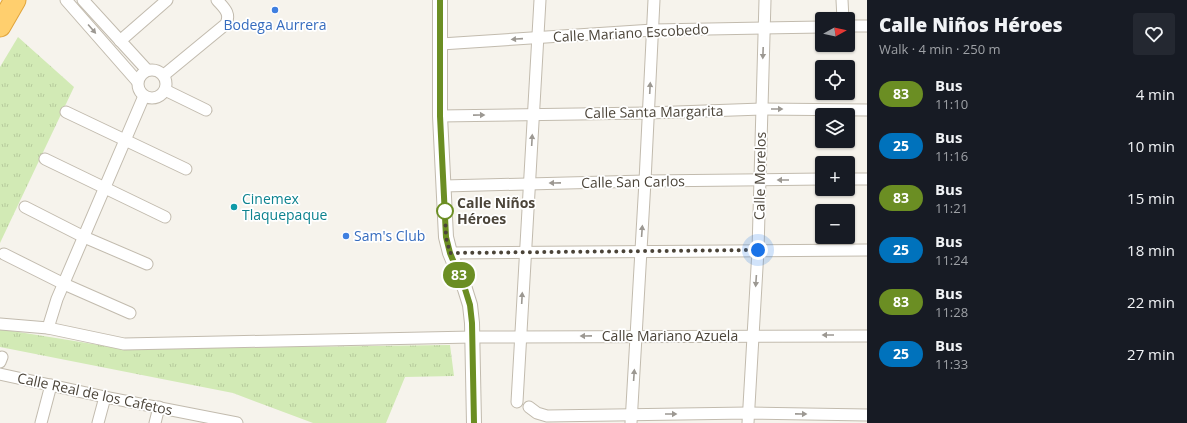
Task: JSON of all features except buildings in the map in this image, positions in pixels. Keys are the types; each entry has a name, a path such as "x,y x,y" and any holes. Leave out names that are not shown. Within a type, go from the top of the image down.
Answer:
{"highway":[{"path":"0,26 15,0"}],"street":[{"path":"66,0 137,81"},
{"path":"83,0 147,70"},
{"path":"120,41 167,0"},
{"path":"164,75 226,24 229,19 228,13 217,0"},
{"path":"440,0 440,116 446,237 450,253 470,305 472,323 474,423"},
{"path":"517,402 540,0"},
{"path":"631,418 646,181 654,0"},
{"name":"Calle Morelos","path":"748,418 758,250 765,0"},
{"path":"842,0 842,12"},
{"path":"81,16 91,8"},
{"path":"855,26 867,26"},
{"name":"Calle Mariano Escobedo","path":"441,44 653,30 815,27"},
{"path":"155,69 164,75 166,82 165,90 160,96 152,99 144,96 138,90 137,81 140,74 147,70 155,69"},
{"path":"165,90 206,110"},
{"path":"48,328 57,299 144,96"},
{"name":"Calle Santa Margarita","path":"440,116 648,113 762,109 867,110"},
{"path":"66,112 186,169"},
{"path":"45,159 165,217"},
{"name":"Calle San Carlos","path":"444,186 646,181 815,179"},
{"path":"855,179 867,179"},
{"path":"25,207 84,237 147,264"},
{"path":"450,253 867,250"},
{"path":"4,254 64,284 130,313"},
{"name":"Calle Mariano Azuela","path":"0,324 48,328 124,344 472,337 753,335 867,336"},
{"name":"Calle Real de los Cafetos","path":"0,374 159,407 212,421 237,423"},
{"path":"41,423 51,385"},
{"path":"98,423 105,397"},
{"path":"155,423 159,407"},
{"path":"529,407 537,413 547,416 631,418 748,418 867,415"}],"green space":[{"path":"18,37 74,87 0,243 0,67"},
{"path":"0,329 124,349 450,345 454,376 405,377 386,423 313,423 233,393 0,347"}],"bus line":[{"name":"83","path":"440,0 440,116 446,237 450,253 470,305 472,323 474,423"}],"place":[{"name":"Bodega Aurrera","path":"275,10"},
{"name":"Cinemex Tlaquepaque","path":"234,207"},
{"name":"Calle Niños Héroes","path":"445,211"},
{"name":"Sam's Club","path":"346,236"}],"route":[{"path":"445,211 446,237 450,253 758,250"}]}
